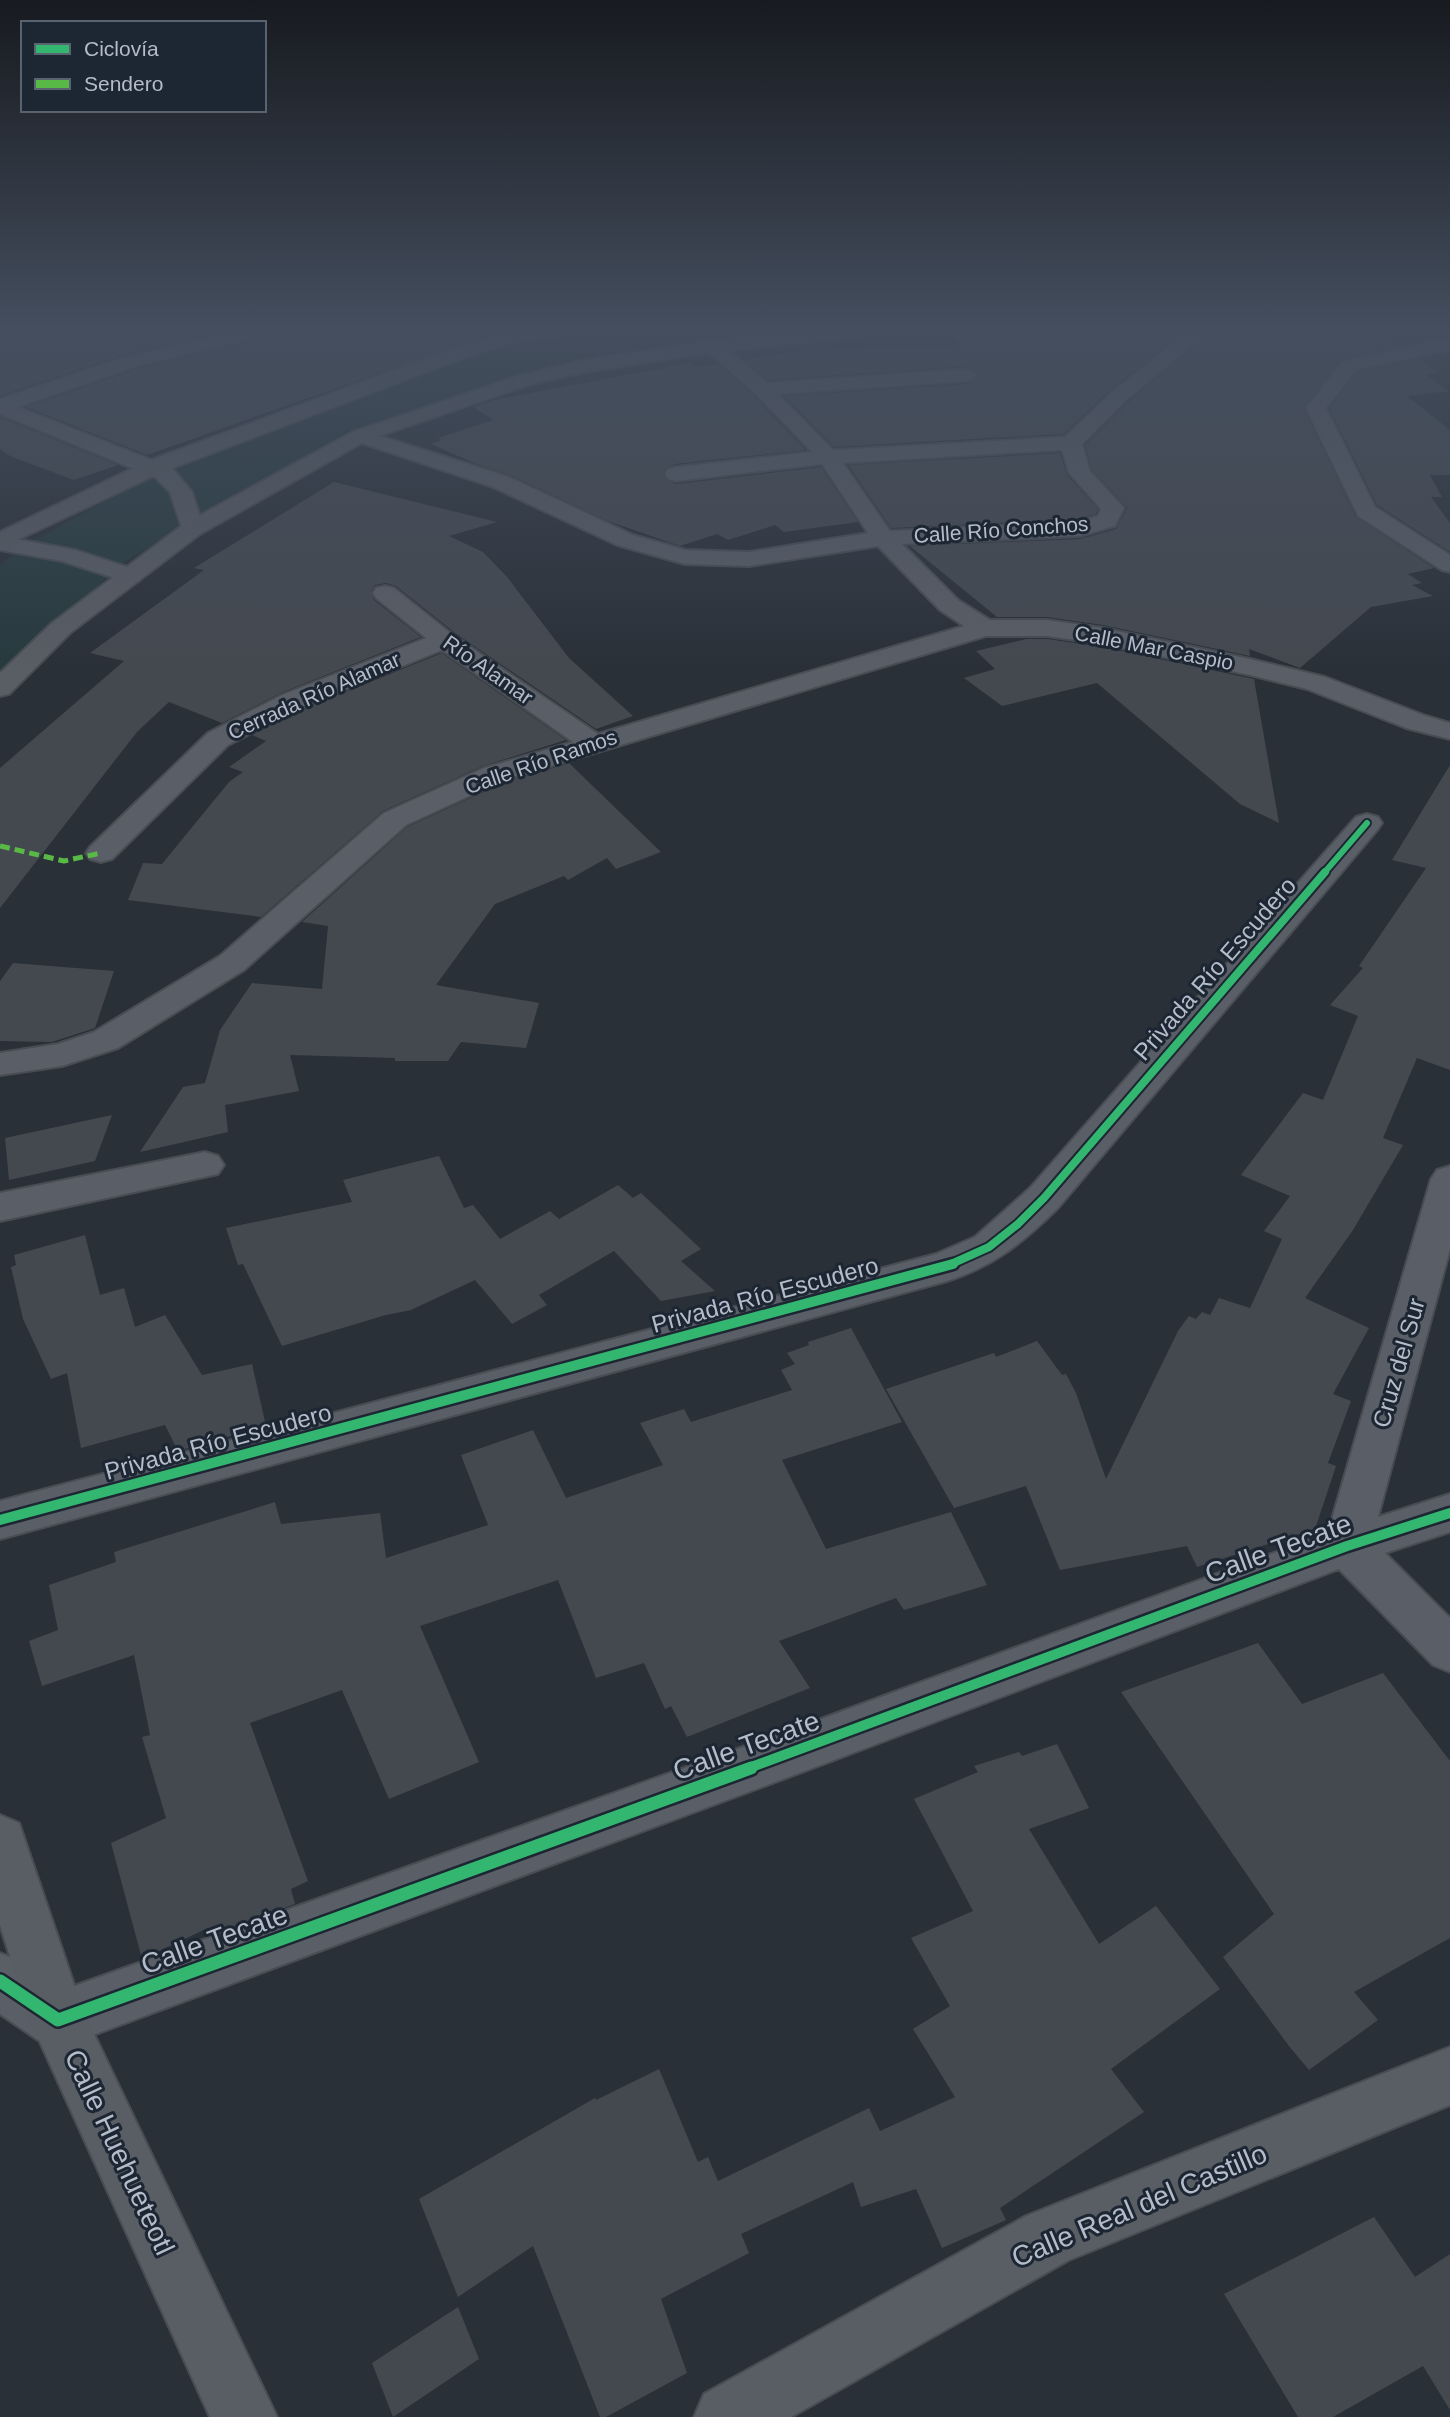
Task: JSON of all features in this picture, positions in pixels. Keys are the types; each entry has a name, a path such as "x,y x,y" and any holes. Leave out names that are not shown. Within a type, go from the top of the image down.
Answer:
{"street":[{"path":"94,444 154,467 172,477 182,490 192,529"},
{"path":"0,542 154,467 216,444"},
{"path":"0,688 61,628 192,529 346,444"},
{"path":"384,444 501,482 625,540 685,557 749,559 883,538"},
{"path":"815,444 828,457 883,538 949,605 984,628"},
{"path":"677,474 828,457 1057,444"},
{"name":"Calle Río Conchos","path":"883,538 1080,529 1107,521 1113,508 1080,473 1071,444"},
{"path":"1333,444 1366,511 1450,565"},
{"path":"0,542 67,555 130,576"},
{"name":"Río Alamar","path":"385,593 444,640 593,743"},
{"name":"Calle Mar Caspio","path":"984,628 1046,628 1103,636 1250,667 1316,682 1416,722 1450,731"},
{"name":"Calle Río Ramos","path":"0,1064 62,1055 106,1040 232,963 395,819 494,774 984,628"},
{"name":"Cerrada Río Alamar","path":"101,853 218,739 292,701 444,640"},
{"name":"Privada Río Escudero","path":"0,1520 947,1266 989,1247 1018,1224 1044,1198 1367,823"},
{"path":"0,1207 205,1165"},
{"name":"Cruz del Sur","path":"1347,1546 1450,1179"},
{"name":"Calle Tecate","path":"58,2020 821,1742 1347,1546 1450,1513"},
{"path":"1347,1546 1450,1650"},
{"name":"Calle Huehueteotl","path":"0,1841 58,2020 244,2417"},
{"path":"0,1981 58,2020"},
{"name":"Calle Real del Castillo","path":"727,2417 1048,2238 1450,2076"}],"green space":[{"path":"233,444 326,444 127,560 0,673 0,566 19,549 138,483"}],"building":[{"path":"0,444 66,444 118,465 74,480 10,456 0,449"},
{"path":"119,444 179,444 147,455"},
{"path":"431,444 800,444 806,450 675,464 666,468 663,473 666,480 676,484 821,467 858,522 784,532 775,525 728,540 717,534 680,546 608,521 510,475"},
{"path":"831,444 891,444 834,447"},
{"path":"1321,444 1356,517 1434,568 1408,574 1422,583 1412,585 1433,596 1371,607 1300,668 1249,649 1250,656 1103,625 1047,617 997,617 910,546 1080,539 1116,529 1127,508 1092,470 1085,445"},
{"path":"1347,444 1450,444 1450,475 1430,475 1442,497 1431,497 1450,523 1450,552 1377,505"},
{"path":"1060,453 1067,475 1098,509 1096,514 1078,519 891,528 848,465"},
{"path":"334,482 497,522 449,536 483,552 507,577 569,658 633,716 596,729 455,633 396,586 386,583 375,585 371,592 374,600 421,637 281,693 222,723 169,702 137,732 0,908 0,768 124,661 90,653 204,570 194,568"},
{"path":"1026,639 1047,639 1103,647 1254,679 1279,823 1240,804 1097,683 1002,706 964,678 995,669 976,651"},
{"path":"442,653 566,740 483,766 383,811 261,917 128,900 143,863 162,864 229,782 243,772 229,767 266,741 252,735 303,709"},
{"path":"569,763 661,852 616,869 607,858 568,880 564,876 495,904 436,985 539,1003 526,1048 461,1042 448,1061 290,1055 299,1091 225,1105 228,1132 140,1152 183,1087 205,1083 220,1030 252,983 322,989 328,926 302,922 407,827 505,782"},
{"path":"1450,765 1450,1070 1417,1058 1383,1138 1403,1145 1353,1230 1305,1298 1369,1328 1333,1394 1351,1401 1328,1463 1336,1466 1315,1529 1197,1567 1187,1546 1060,1570 1026,1486 954,1508 886,1389 994,1353 996,1357 1037,1341 1062,1375 1066,1374 1076,1393 1106,1479 1178,1331 1189,1316 1196,1319 1202,1312 1210,1315 1219,1298 1250,1308 1282,1239 1264,1231 1290,1196 1241,1175 1303,1093 1323,1100 1358,1016 1330,1005 1363,968 1359,966 1426,868 1392,860"},
{"path":"13,963 114,971 95,1028 52,1042 0,1041 0,981"},
{"path":"112,1115 95,1161 9,1180 5,1138"},
{"path":"439,1156 464,1208 473,1205 500,1239 550,1211 559,1219 618,1185 633,1198 641,1193 701,1249 681,1261 715,1291 661,1301 614,1251 539,1295 547,1305 512,1324 475,1280 411,1310 282,1346 243,1264 238,1265 226,1228 352,1202 343,1180"},
{"path":"85,1235 100,1295 124,1288 135,1327 165,1315 202,1375 252,1364 266,1426 178,1451 165,1425 81,1448 67,1373 51,1379 23,1319 11,1267 16,1265 14,1255"},
{"path":"851,1328 902,1422 782,1460 826,1549 951,1512 987,1585 904,1610 896,1598 779,1641 810,1688 687,1737 671,1706 665,1709 644,1663 596,1678 558,1580 420,1626 479,1762 389,1799 342,1690 250,1723 308,1881 291,1889 295,1904 210,1935 208,1928 142,1959 111,1843 166,1818 142,1737 150,1735 134,1655 42,1686 29,1641 58,1630 49,1585 116,1562 114,1552 275,1502 281,1524 380,1513 386,1558 488,1525 461,1455 533,1430 566,1498 663,1465 640,1423 684,1409 691,1422 792,1390 781,1370 795,1364 787,1353 809,1345 808,1342"},
{"path":"1258,1643 1302,1704 1383,1673 1450,1761 1450,1938 1354,1992 1378,2020 1309,2070 1223,1957 1274,1914 1121,1692"},
{"path":"1057,1744 1089,1808 1029,1829 1099,1944 1156,1906 1220,1989 1111,2069 1144,2112 1000,2208 1006,2220 942,2248 916,2189 861,2207 853,2182 741,2234 749,2253 661,2299 687,2373 606,2417 600,2417 533,2246 458,2297 419,2199 595,2098 596,2100 659,2069 698,2162 708,2157 718,2181 869,2108 880,2131 955,2097 913,2029 950,2006 911,1938 973,1911 914,1799 978,1772 974,1766 1019,1752 1022,1756"},
{"path":"1374,2217 1415,2277 1450,2254 1450,2410 1423,2366 1333,2417 1298,2417 1224,2294"},
{"path":"458,2307 479,2359 393,2417 372,2363"}],"marked path":[{"path":"0,846 64,861 101,853"}],"cycle path":[{"path":"0,1520 947,1266 989,1247 1018,1224 1044,1198 1367,823"},
{"path":"0,1981 58,2020 821,1742 1347,1546 1450,1513"}]}
